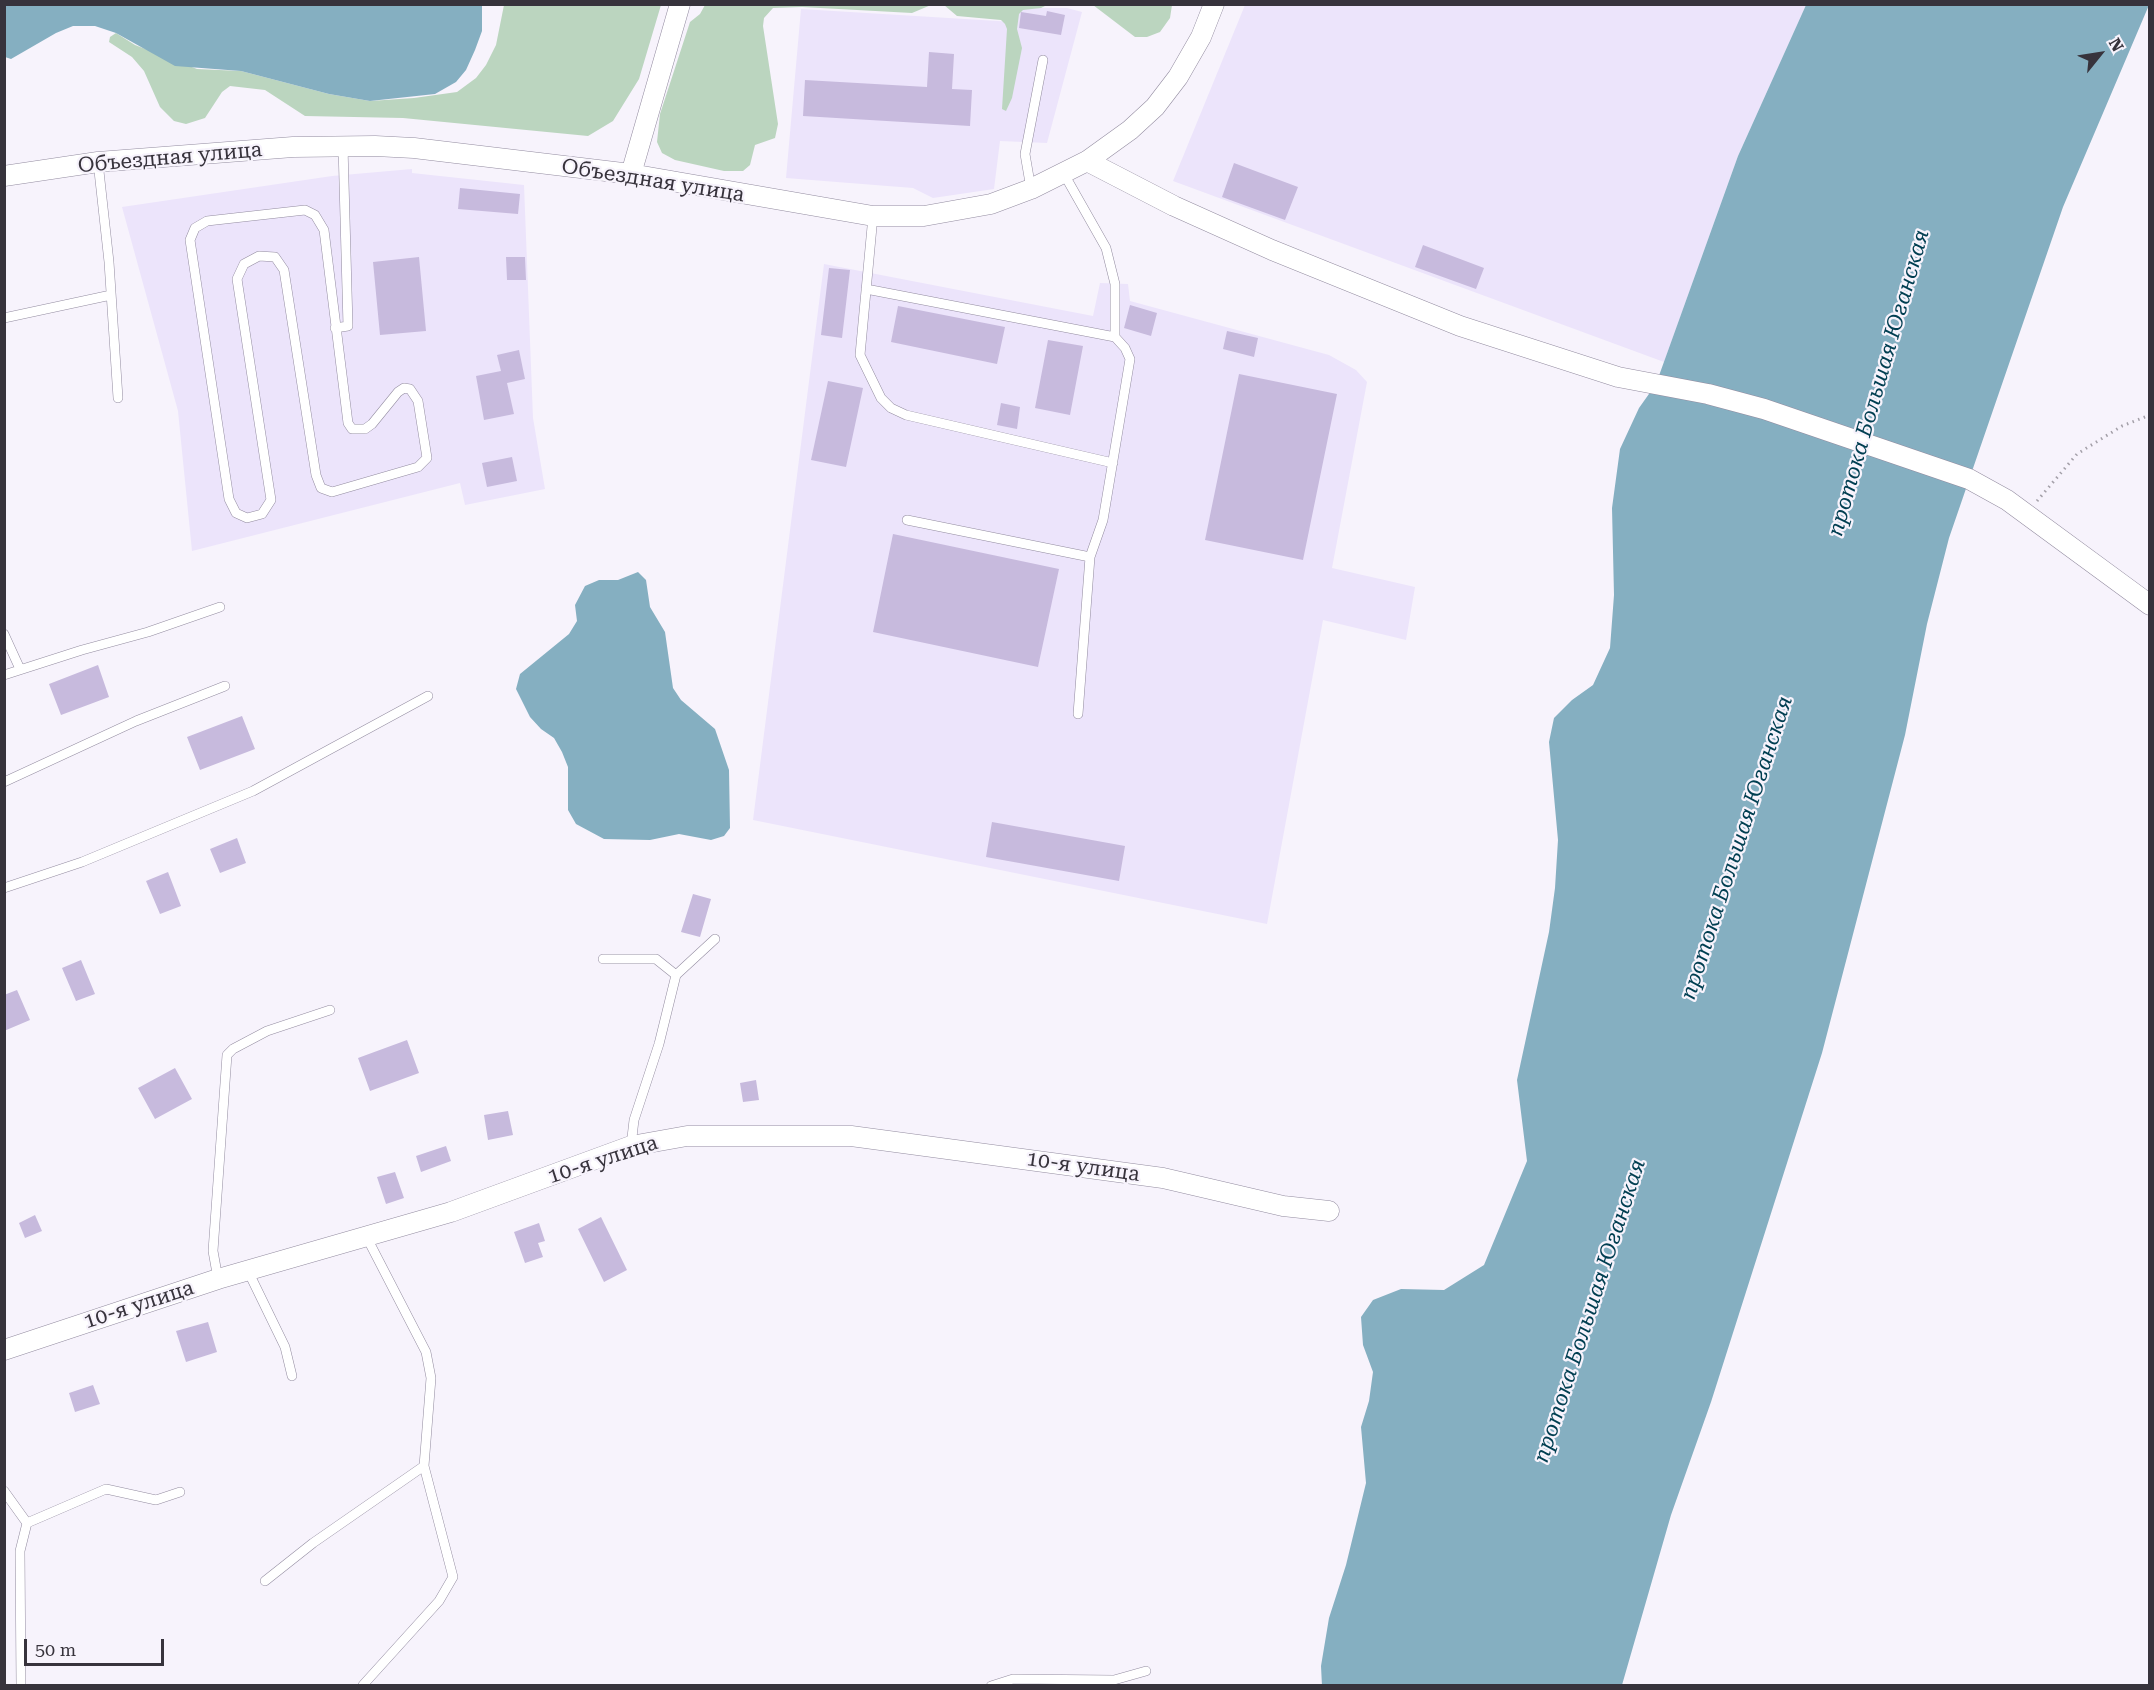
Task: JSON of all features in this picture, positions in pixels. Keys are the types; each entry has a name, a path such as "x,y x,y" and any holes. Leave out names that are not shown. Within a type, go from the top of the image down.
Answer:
{"street":[{"path":"631,174 681,4"},
{"name":"Объездная улица","path":"4,176 98,162 293,147 414,148 631,174 873,216 924,216 991,204 1031,189 1087,161 1155,107 1178,77 1201,37 1214,4"},
{"path":"1087,161 1174,206 1261,245 1460,326 1618,377 1707,394 1764,409 1969,479 2026,513 2150,605"},
{"name":"10-я улица","path":"4,1350 218,1279 451,1212 631,1146 687,1136 851,1136 1162,1178 1282,1206 1329,1211"}],"lane":[{"path":"1031,189 1025,154 1043,60"},
{"path":"335,328 348,326 343,146"},
{"path":"98,162 118,398"},
{"path":"1064,174 1106,248 1115,284 1115,337"},
{"path":"304,210 315,215 324,230 335,328 348,423 352,429 364,429 372,424 398,392 404,388 410,389 418,401 427,458 418,467 332,492 321,488 316,475 284,270 275,257 259,256 244,264 237,279 271,500 262,514 254,518 242,516 231,507 229,499 190,240 195,228 207,221 304,210"},
{"path":"873,216 860,355 881,398 891,408 906,416 1113,463"},
{"path":"866,289 1115,337 1125,348 1130,359 1113,463 1103,520 1090,557 1078,714"},
{"path":"4,318 111,295"},
{"path":"907,520 1090,557"},
{"path":"4,675 148,632 220,607"},
{"path":"4,634 20,669"},
{"path":"4,782 127,725 225,686"},
{"path":"4,888 82,862 243,795 428,696"},
{"path":"631,1146 634,1120 659,1044 676,975 715,939"},
{"path":"603,959 656,959 676,975"},
{"path":"218,1279 213,1251 227,1055 233,1049 267,1031 330,1010"},
{"path":"363,1685 439,1601 453,1577 424,1466 431,1378 426,1352 366,1236"},
{"path":"248,1270 285,1347 292,1376"},
{"path":"265,1581 321,1537 424,1466"},
{"path":"27,1523 106,1489 156,1500 180,1492"},
{"path":"4,1491 27,1523 20,1551 21,1686"},
{"path":"991,1686 1013,1679 1114,1680 1146,1671"}],"path":[{"path":"2026,513 2077,454 2122,426 2150,416"}],"shaded area":[{"path":"1245,5 1806,5 1738,156 1664,362 1173,181"},
{"path":"1016,8 1067,8 1082,12 1047,143 1000,141 994,189 933,198 913,188 786,178 801,9 1014,22"},
{"path":"412,169 412,173 524,185 533,418 545,489 465,505 460,483 192,551 178,411 122,207 332,176"},
{"path":"824,264 1093,316 1100,283 1128,284 1130,301 1329,355 1356,370 1367,382 1332,568 1415,587 1406,640 1323,620 1267,924 753,820"}],"green space":[{"path":"705,4 931,5 912,13 802,7 773,8 764,18 763,26 778,124 775,138 755,145 750,165 743,171 724,171 675,160 662,153 657,142 660,114 690,22 700,14"},
{"path":"504,5 661,5 639,79 613,121 588,136 403,118 305,116 265,90 230,86 222,92 205,118 186,124 174,121 160,107 144,71 132,57 109,42 110,37 116,33 135,45 197,69 241,71 329,94 370,101 414,98 457,92 476,78 486,65 496,45"},
{"path":"944,5 1047,5 1023,10 1019,14 1017,29 1022,48 1012,98 1006,111 1002,109 1007,29 1005,24 1001,20 957,16"},
{"path":"1093,5 1172,5 1170,18 1160,32 1147,37 1135,37"}],"water":[{"path":"5,4 482,4 482,31 466,70 456,82 435,94 370,101 329,94 241,71 175,66 116,33 95,26 73,26 56,33 11,59 5,57"},
{"name":"протока Большая Юганская","path":"1806,5 2149,5 2063,207 1949,538 1927,624 1905,735 1822,1053 1711,1402 1671,1515 1622,1685 1322,1686 1321,1666 1329,1618 1346,1565 1366,1483 1361,1427 1369,1401 1373,1372 1363,1345 1361,1317 1373,1300 1401,1289 1444,1290 1484,1265 1527,1161 1517,1080 1549,932 1555,888 1558,840 1549,742 1554,718 1572,700 1593,685 1610,648 1614,595 1612,508 1620,449 1639,408 1656,384 1738,156"},
{"path":"638,572 646,580 650,607 665,632 673,688 681,700 715,729 729,770 730,828 724,836 711,840 679,834 650,840 604,839 576,824 568,810 568,767 562,752 554,738 530,717 516,689 520,674 569,634 577,621 575,605 585,586 599,580 618,580"}],"building":[{"path":"1047,11 1065,15 1061,35 1019,28 1021,12 1046,16"},
{"path":"929,52 954,54 952,89 972,90 970,126 803,116 805,80 927,87"},
{"path":"1234,163 1298,187 1285,220 1222,197"},
{"path":"460,188 520,194 518,214 458,209"},
{"path":"1423,245 1484,268 1476,289 1415,267"},
{"path":"419,257 426,331 380,335 373,262"},
{"path":"506,257 525,257 526,280 507,280"},
{"path":"829,268 850,270 842,338 821,335"},
{"path":"1130,305 1157,313 1151,336 1124,328"},
{"path":"898,306 1005,327 997,364 891,342"},
{"path":"1227,331 1258,338 1254,357 1223,349"},
{"path":"1048,340 1083,346 1070,415 1035,408"},
{"path":"519,350 525,379 507,383 514,414 484,420 476,376 501,371 497,355"},
{"path":"1239,374 1337,394 1303,560 1205,540"},
{"path":"828,381 863,388 846,467 811,460"},
{"path":"1001,403 1020,407 1017,429 997,425"},
{"path":"512,457 517,481 487,487 482,463"},
{"path":"893,534 1059,569 1038,667 873,632"},
{"path":"98,665 109,697 61,715 49,684"},
{"path":"242,716 255,749 200,770 187,737"},
{"path":"992,822 1125,846 1119,881 986,857"},
{"path":"237,838 246,863 220,873 210,849"},
{"path":"168,872 181,906 160,914 146,881"},
{"path":"693,894 711,899 700,937 681,932"},
{"path":"81,960 95,994 76,1001 62,968"},
{"path":"17,990 30,1020 4,1031 4,995"},
{"path":"407,1040 419,1073 370,1091 358,1058"},
{"path":"175,1068 192,1099 155,1119 138,1088"},
{"path":"756,1080 759,1100 743,1102 740,1083"},
{"path":"508,1111 513,1135 488,1140 484,1115"},
{"path":"446,1146 451,1161 421,1172 416,1156"},
{"path":"395,1172 404,1198 386,1204 377,1177"},
{"path":"35,1215 42,1231 25,1238 19,1223"},
{"path":"601,1217 627,1270 604,1282 578,1229"},
{"path":"539,1223 545,1241 538,1243 543,1257 525,1263 514,1232"},
{"path":"208,1322 217,1352 186,1362 176,1331"},
{"path":"93,1385 100,1404 75,1412 69,1393"}]}
